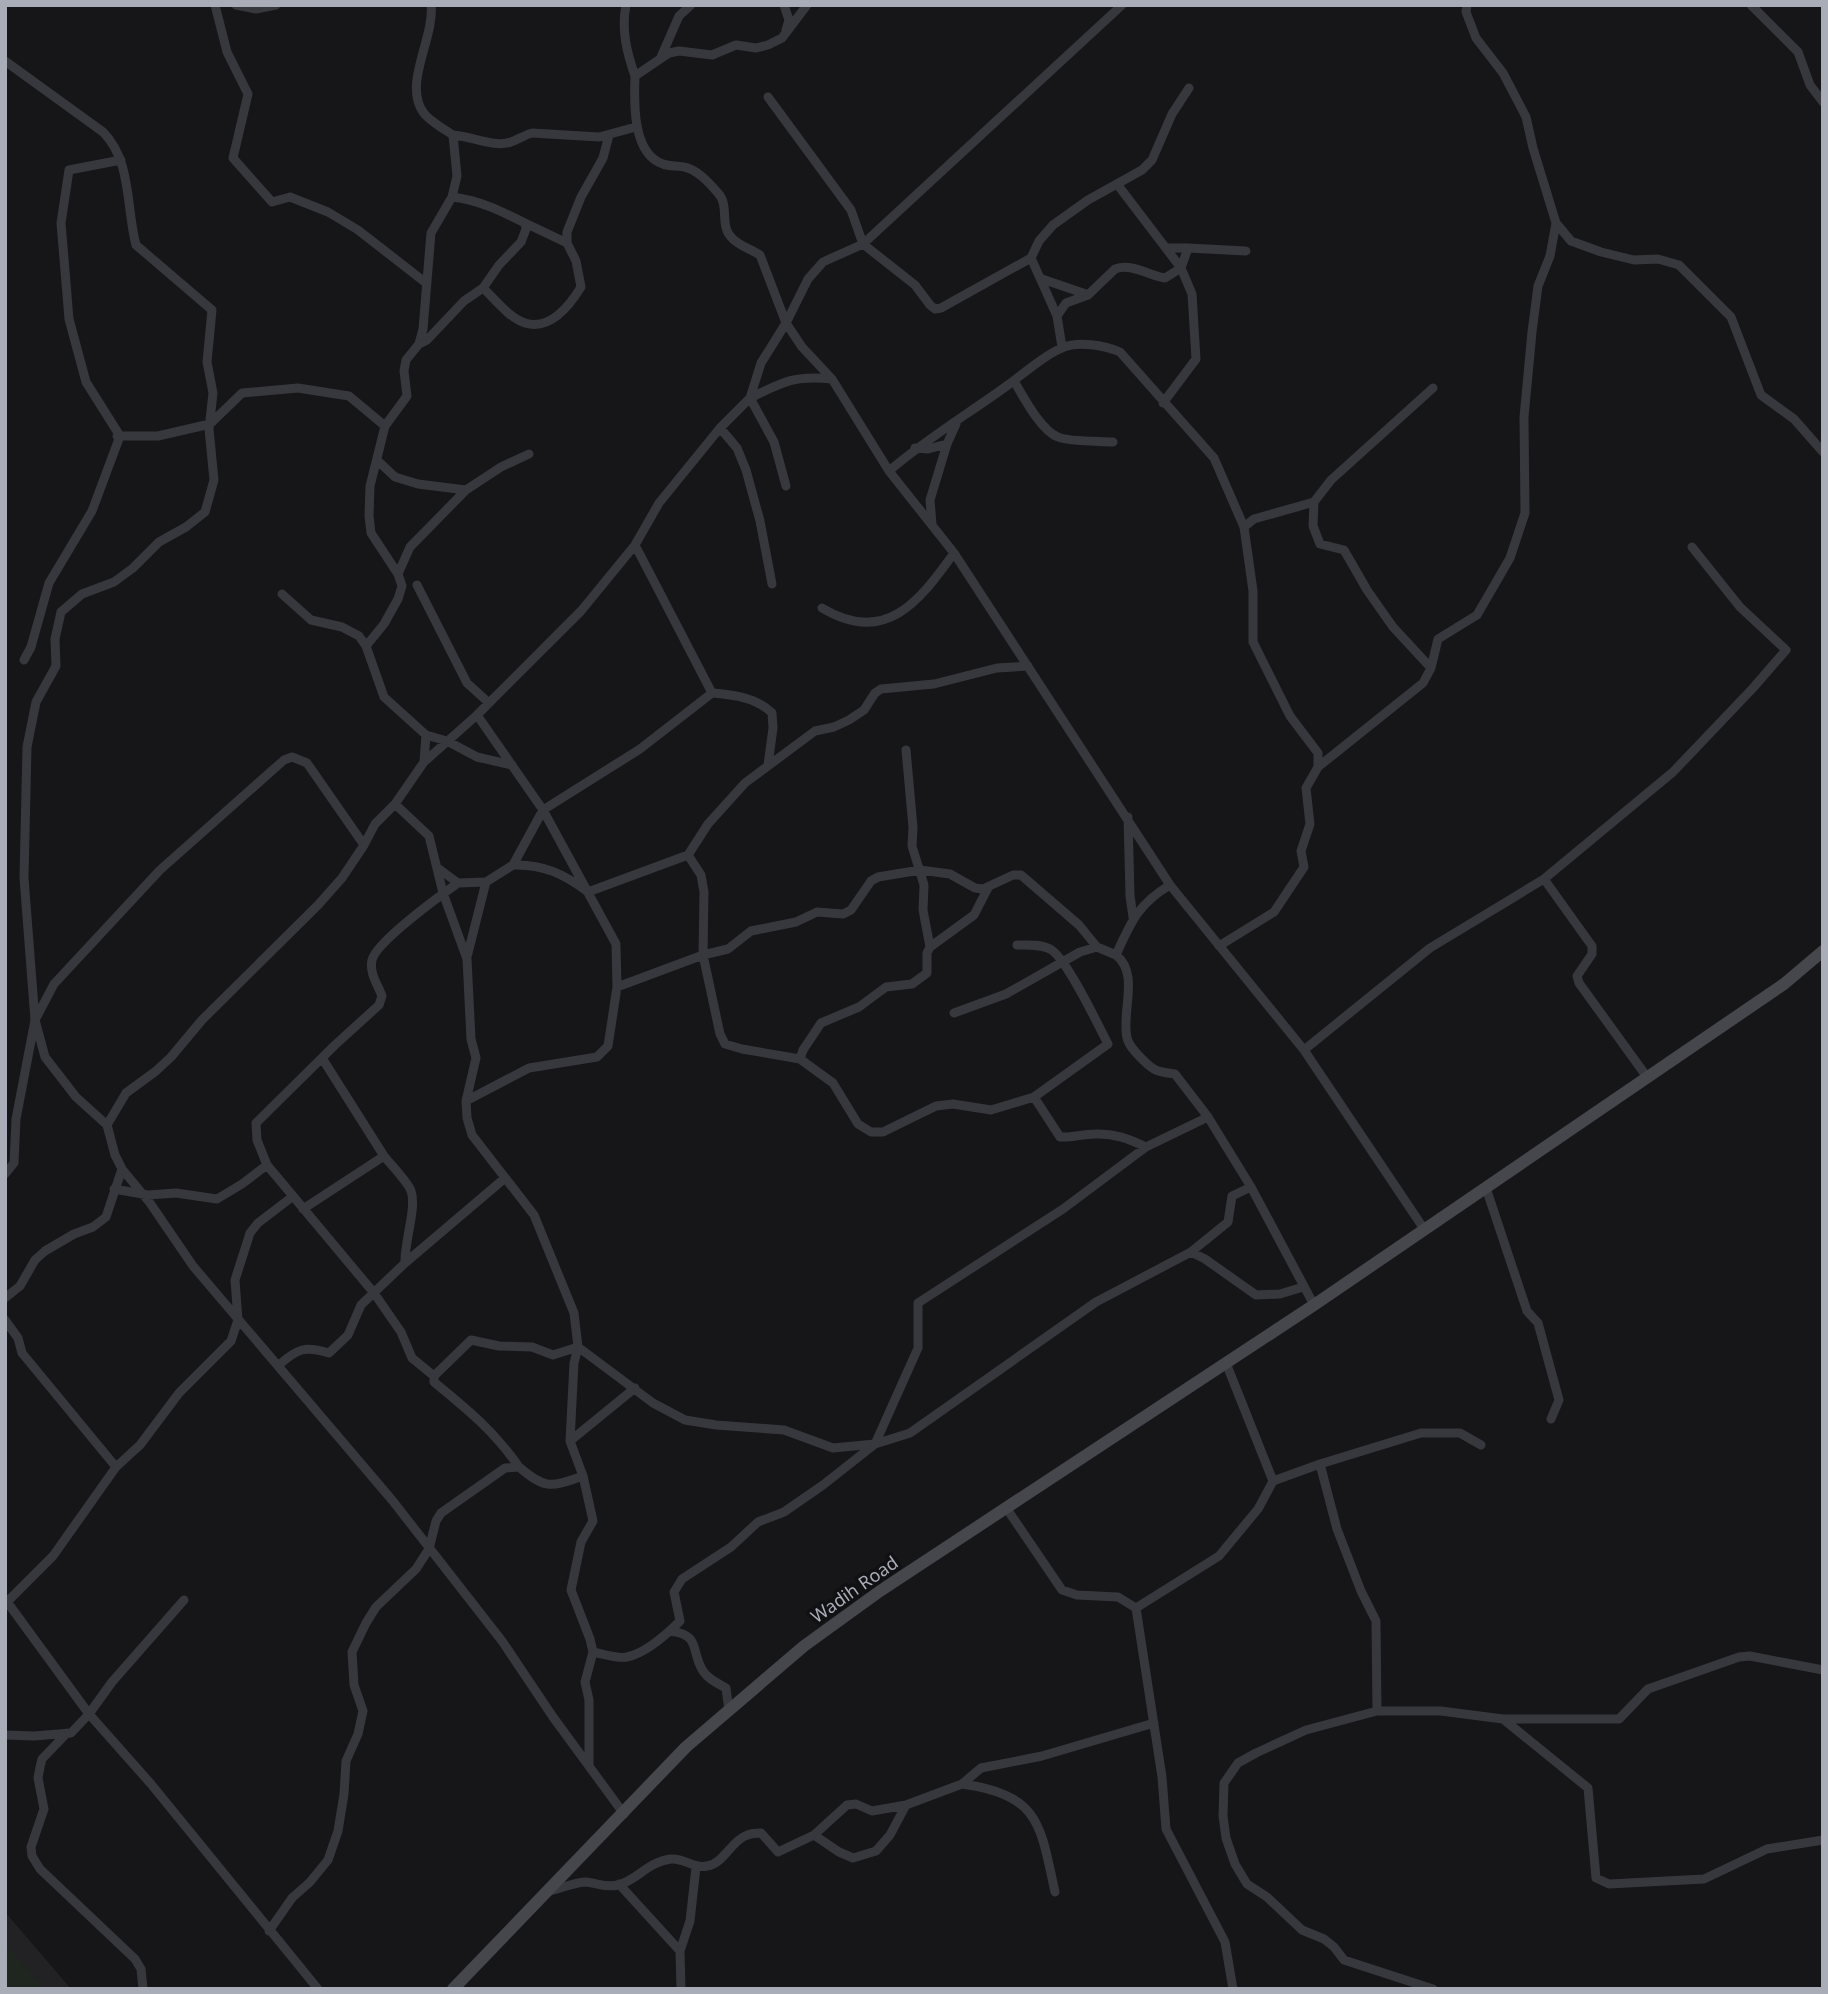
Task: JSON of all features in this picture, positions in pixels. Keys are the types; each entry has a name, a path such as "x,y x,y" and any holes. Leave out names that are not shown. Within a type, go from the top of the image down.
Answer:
{"street":[{"path":"215,5 227,52 248,94 233,158 272,202 290,197 328,212 358,230 426,283"},
{"path":"236,5 256,9 276,5"},
{"path":"431,5 428,35 418,68 416,89 423,112 453,135 502,144 532,133 609,135 636,127"},
{"path":"626,5 624,35 635,76 636,127 645,146 656,161 688,167 719,194 723,200 726,231 737,243 760,255 786,323 802,347 832,379 889,471 954,553 1170,885 1304,1050 1424,1229"},
{"path":"661,57 679,16 691,5"},
{"path":"782,38 789,20 784,5"},
{"path":"635,76 661,57 679,51 712,55 736,46 756,48 768,45 782,38 807,5"},
{"path":"786,486 774,443 750,398 761,363 786,323 808,279 823,262 863,244 1122,5"},
{"path":"1466,5 1476,38 1503,73 1526,117 1556,223 1571,242 1634,260 1658,259 1679,265 1731,317 1761,395 1794,419 1823,452"},
{"path":"1751,5 1798,52 1810,85 1823,102"},
{"path":"5,61 103,132 114,143 121,160 136,246 212,310 207,362 213,393 210,424 214,480 208,506 202,516 159,542 133,568 114,582 82,594 61,612 55,639 56,666 36,702 27,747 24,878 35,1020 44,1057 76,1097 107,1125 114,1155 122,1169 150,1203 193,1266 392,1500 502,1641 624,1814"},
{"path":"768,97 851,210 863,244 915,285 935,309 1031,258 1039,241 1053,225 1088,200 1142,170 1152,160 1172,114 1189,88"},
{"path":"366,646 384,624 398,600 402,586 398,574 372,533 370,486 385,426 407,396 404,370 406,360 419,344 424,329 431,233 452,197 457,176 453,135"},
{"path":"484,288 507,311 525,323 534,324 558,315 581,287 576,261 567,243 570,221 603,158 609,135"},
{"path":"119,436 86,382 82,369 69,319 61,223 69,170 121,160"},
{"path":"1117,184 1181,268 1192,294 1196,359 1163,403"},
{"path":"452,197 472,199 567,243"},
{"path":"419,344 427,340 464,301 484,288 499,265 521,242 526,229 524,223"},
{"path":"1219,946 1274,912 1304,867 1301,850 1310,824 1306,789 1318,766 1423,683 1431,668 1438,639 1477,615 1510,558 1525,513 1524,417 1538,286 1550,257 1556,223"},
{"path":"521,242 543,233"},
{"path":"1166,248 1246,251"},
{"path":"1057,316 1066,303 1088,295 1115,269 1121,267 1145,271 1165,278 1181,268 1188,248"},
{"path":"1031,258 1057,316 1062,347"},
{"path":"1042,279 1088,295"},
{"path":"889,471 915,448 957,422 1062,347 1105,345 1120,352 1214,458 1244,527 1254,592 1253,642 1290,716 1318,753 1318,766"},
{"path":"107,1125 126,1093 171,1057 243,978 342,878 375,824 395,804 424,762 477,715 581,611 635,545 659,503 720,428 750,398 786,380 809,377 832,379"},
{"path":"1014,381 1026,402 1055,437 1113,442"},
{"path":"119,436 158,436 210,424 242,393 298,388 349,396 385,426"},
{"path":"1431,668 1393,627 1344,550 1320,544 1313,526 1314,502 1331,480 1433,388"},
{"path":"932,525 930,500 947,444 957,422"},
{"path":"720,428 737,448 746,470 760,521 772,584"},
{"path":"24,660 31,647 49,583 92,511 119,436"},
{"path":"915,448 928,449 947,444"},
{"path":"398,574 410,547 466,490 500,467 529,454"},
{"path":"378,461 395,477 418,484 466,490"},
{"path":"1244,527 1254,519 1314,502"},
{"path":"635,545 712,693"},
{"path":"1304,1050 1430,948 1544,879 1673,772 1786,650 1740,607 1692,547"},
{"path":"822,608 852,622 879,622 893,618 921,595 954,553"},
{"path":"417,585 467,682 489,703"},
{"path":"282,594 311,620 342,627 359,636 366,646 384,697 426,735 447,741 477,757 512,765"},
{"path":"588,892 688,855 708,824 745,783 815,731 834,727 857,715 881,689 934,684 997,668 1028,666"},
{"path":"513,865 543,810 640,749 712,693 740,696 765,705 772,713 773,728 768,765"},
{"path":"466,1101 529,1068 597,1057 608,1046 617,987 616,944 543,810 477,715"},
{"path":"424,762 426,735"},
{"path":"906,750 912,846 924,885 923,909 930,947"},
{"path":"5,1174 14,1163 16,1119 35,1020 54,984 160,870 284,760 292,757 306,763 364,845"},
{"path":"395,804 429,836 443,893 467,959"},
{"path":"1128,817 1133,917"},
{"path":"688,855 701,875 704,892 703,955 720,1034 725,1044 800,1059 833,1083 858,1124 871,1132 883,1132 936,1106 953,1104 991,1110 1034,1097 1108,1044 1127,1037"},
{"path":"583,1475 552,1487 536,1481 519,1467 486,1426 434,1382 433,1376 412,1358 401,1332 374,1293 267,1165 257,1140 257,1123 379,1005 382,996 372,974 372,960 378,947 443,893 458,883 486,882 513,865 530,864 566,876 588,892"},
{"path":"439,869 458,883"},
{"path":"617,987 703,955 728,949 751,931 760,928 796,922 817,912 843,914 851,910 871,881 878,877 920,870 950,874 975,888 989,886 1013,875 1021,875 1079,925 1097,947 1116,954 1124,961 1127,973 1127,1037 1133,1050 1155,1072 1175,1074 1209,1117 1251,1187 1314,1305"},
{"path":"1544,879 1592,946 1592,954 1577,976 1579,984 1647,1077"},
{"path":"486,882 467,959 471,1039 476,1058 466,1101 467,1118 472,1135 534,1215 574,1313 578,1347 574,1363 570,1441 583,1475 593,1521 581,1542 570,1590 593,1652 585,1682 589,1700 589,1766"},
{"path":"1116,954 1133,917 1155,894 1170,885"},
{"path":"800,1059 821,1023 859,1007 886,987 912,985 920,980 927,973 927,953 930,947 974,915 989,886"},
{"path":"1017,945 1036,945 1051,950 1062,962 1108,1044"},
{"path":"954,1013 1006,994 1062,962 1097,947"},
{"name":"Wadih Road","path":"453,1989 686,1747 804,1646 880,1591 1314,1305 1486,1188 1784,984 1823,951"},
{"path":"322,1058 384,1156 411,1192 404,1263"},
{"path":"1034,1097 1060,1137 1119,1135 1146,1147"},
{"path":"593,1652 625,1658 638,1653 670,1631 680,1621 674,1592 682,1579 731,1547 758,1522 784,1512 823,1485 875,1444 918,1348 918,1303 1063,1209 1146,1147 1209,1117"},
{"path":"303,1209 384,1156"},
{"path":"114,1189 148,1195 176,1193 217,1199 267,1165"},
{"path":"5,1298 20,1286 35,1261 45,1251 107,1217 122,1169"},
{"path":"279,1365 291,1354 310,1348 329,1353 348,1335 361,1304 404,1263 505,1178"},
{"path":"578,1347 653,1403 685,1420 784,1430 833,1448 875,1444 910,1433 1096,1302 1191,1252 1228,1222 1232,1196 1251,1187"},
{"path":"1486,1188 1527,1311 1538,1323 1559,1400 1551,1419"},
{"path":"292,1198 258,1223 250,1233 235,1280 238,1320 231,1341 179,1393 140,1445 117,1467 53,1556 6,1601 89,1714 151,1784 318,1989"},
{"path":"1191,1252 1256,1295 1280,1294 1303,1287"},
{"path":"5,1320 18,1338 22,1353 117,1467"},
{"path":"433,1376 471,1340 499,1346 532,1347 553,1355 578,1347"},
{"path":"1226,1363 1273,1481"},
{"path":"570,1441 635,1388"},
{"path":"1136,1608 1219,1556 1258,1509 1273,1481 1421,1433 1460,1433 1481,1445"},
{"path":"1320,1464 1337,1529 1376,1621 1377,1711"},
{"path":"269,1930 276,1924 292,1898 328,1860 338,1831 346,1762 358,1734 363,1711 354,1685 352,1652 376,1607 416,1569 429,1549 436,1521 442,1513 505,1468 519,1467"},
{"path":"1007,1509 1062,1590 1077,1595 1118,1597 1136,1608 1162,1777 1166,1829 1225,1942 1233,1989"},
{"path":"5,1735 71,1733 184,1600"},
{"path":"670,1631 684,1633 694,1643 702,1669 710,1679 726,1688 729,1711"},
{"path":"1433,1989 1344,1960 1324,1939 1302,1930 1267,1897 1247,1884 1235,1864 1226,1838 1223,1816 1224,1783 1238,1763 1306,1730 1377,1711 1441,1711 1503,1718 1619,1718 1648,1689 1739,1657 1751,1656 1823,1670"},
{"path":"1503,1718 1588,1788 1597,1878 1609,1884 1704,1879 1767,1849 1823,1840"},
{"path":"546,1892 585,1882 607,1887 619,1884 628,1881 653,1863 673,1859 687,1861 696,1867 706,1867 716,1863 746,1835 761,1833 778,1852 814,1835 847,1805 856,1804 872,1811 906,1805 962,1784 981,1768 1042,1756 1154,1723"},
{"path":"67,1733 42,1759 38,1778 44,1810 31,1847 32,1856 48,1877 135,1959 141,1969 143,1989"},
{"path":"962,1784 1003,1793 1019,1802 1042,1831 1055,1892"},
{"path":"814,1835 853,1858 876,1851 890,1835 906,1805"},
{"path":"681,1989 680,1951 690,1921 696,1867"},
{"path":"619,1884 680,1951"}],"shaded area":[{"path":"5,1912 71,1989 5,1989"},
{"path":"5,1943 44,1989 5,1989"}]}
